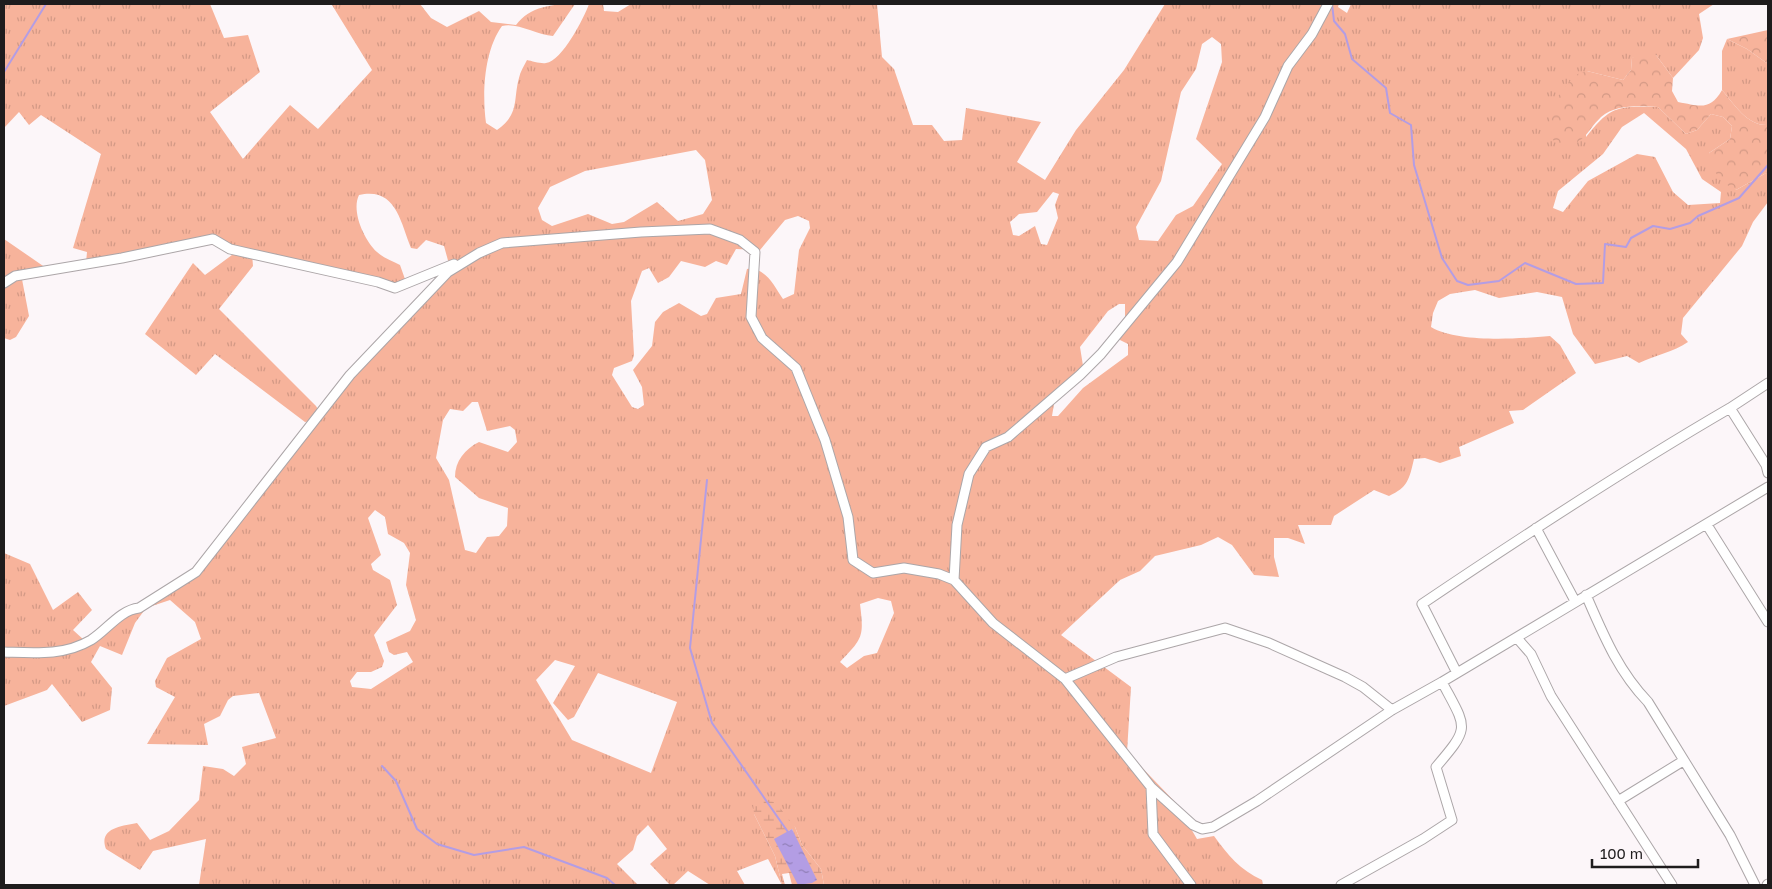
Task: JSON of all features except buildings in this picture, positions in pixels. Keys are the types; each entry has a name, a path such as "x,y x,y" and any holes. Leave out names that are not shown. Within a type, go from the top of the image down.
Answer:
{"street":[{"path":"954,580 957,525 969,474 986,447 1008,437 1080,375 1101,354 1177,262 1265,116 1288,66 1312,34 1328,4"},
{"path":"4,283 15,276 122,258 213,239 230,249 378,282 395,288 502,244 641,232 710,230 740,240 756,252 751,317 762,338 796,368 826,440 848,517 853,560 873,573 904,568 939,574 954,580 993,623 1065,679 1152,787 1193,825 1202,829 1213,827 1257,801 1392,710 1517,638 1575,601 1708,525 1768,487"},
{"path":"4,652 47,653 67,650 91,640 130,609 139,608 196,572 350,375 448,272 480,253"},
{"path":"1457,673 1422,604 1536,528 1768,383"},
{"path":"1730,408 1766,465 1768,473"},
{"path":"1708,525 1768,622"},
{"path":"1536,528 1575,601"},
{"path":"1586,595 1614,657 1635,688 1648,702 1730,835 1755,885"},
{"path":"1065,679 1116,657 1225,628 1269,644 1345,678 1363,687 1392,710"},
{"path":"1517,638 1531,654 1551,696 1658,860 1672,885"},
{"path":"1341,885 1423,840 1452,820 1436,767 1460,739 1462,720 1442,682"},
{"path":"1618,801 1683,761"},
{"path":"1152,787 1153,834 1191,885"}],"green space":[{"path":"4,4 210,4 224,38 248,35 260,72 210,112 243,159 290,105 318,129 372,70 332,5 335,4 420,4 431,18 447,27 479,11 491,22 516,25 528,14 542,7 575,4 553,36 521,27 502,26 491,47 484,99 486,123 497,130 509,118 512,112 517,86 527,60 546,63 559,55 577,28 589,4 603,4 604,11 618,12 631,4 877,4 882,57 894,69 913,125 932,125 944,141 962,140 966,108 1041,122 1017,162 1045,180 1076,130 1124,70 1165,4 1339,4 1338,7 1347,13 1351,4 1714,4 1699,14 1703,38 1699,50 1673,78 1656,55 1632,58 1631,70 1623,80 1587,71 1586,137 1609,113 1624,108 1658,107 1686,134 1697,130 1711,114 1723,117 1732,126 1730,139 1709,153 1736,190 1768,172 1768,202 1753,222 1742,246 1683,318 1681,334 1688,342 1639,363 1627,356 1595,364 1573,334 1562,297 1537,292 1499,298 1475,290 1450,294 1438,301 1433,313 1431,327 1456,336 1472,338 1505,339 1550,336 1560,345 1576,373 1523,410 1509,411 1514,423 1459,447 1461,456 1440,463 1425,458 1414,459 1407,482 1395,493 1389,496 1374,490 1334,516 1331,525 1298,525 1305,544 1288,538 1274,538 1274,557 1279,577 1254,575 1232,545 1218,537 1201,545 1155,556 1140,571 1120,580 1061,635 1131,687 1127,752 1176,803 1197,839 1214,836 1247,872 1262,880 1263,885 824,885 821,869 802,845 795,827 754,814 775,856 782,885 768,859 737,871 745,885 710,885 688,871 673,885 670,885 650,864 667,849 648,825 637,836 633,850 617,864 638,885 199,885 206,839 153,851 140,870 106,849 105,836 113,829 137,823 150,840 169,831 199,800 203,766 223,769 234,776 246,764 242,747 276,738 259,693 233,696 228,700 220,716 204,724 208,745 147,744 175,697 156,687 155,681 167,658 201,639 195,622 170,600 146,608 135,623 122,655 100,646 91,662 112,688 110,710 82,722 52,684 47,690 4,706 4,553 30,564 53,610 78,592 92,610 73,630 84,640 126,607 138,605 185,578 267,483 354,372 452,275 444,246 426,240 417,249 411,248 395,208 381,196 371,194 359,195 357,202 358,217 363,233 377,252 400,265 406,282 397,285 313,263 252,254 253,266 219,309 316,406 319,411 311,421 305,422 215,354 196,375 145,334 193,263 205,275 236,252 209,239 86,263 87,252 73,248 101,154 41,115 29,125 19,112 4,128","holes":["1212,37 1221,44 1222,62 1196,139 1222,164 1193,206 1176,215 1158,241 1139,240 1136,227 1161,181 1181,92 1196,69 1202,44","1644,113 1686,149 1702,179 1721,192 1720,203 1688,205 1673,192 1655,157 1637,154 1588,181 1563,212 1553,208 1558,191 1603,154 1622,127","696,150 705,160 712,200 703,214 678,221 657,202 624,222 612,224 588,214 552,226 542,220 538,208 550,187 585,171","1053,192 1059,194 1055,205 1058,218 1047,245 1041,244 1035,226 1019,236 1013,235 1010,222 1019,214 1037,212","798,216 809,221 810,228 799,250 794,294 783,299 769,278 759,271 747,269 741,294 716,298 707,314 701,316 679,303 663,312 655,322 652,346 633,370 642,387 644,405 638,409 632,407 612,375 614,368 632,361 634,355 631,301 642,271 649,268 658,283 669,277 681,261 705,267 716,261 727,265 736,249 760,250 785,220","1119,304 1125,304 1125,317 1115,332 1116,338 1128,344 1128,355 1083,388 1058,416 1052,416 1055,398 1084,372 1080,347 1108,311","472,402 478,402 487,431 510,426 515,430 517,442 508,452 479,442 465,452 455,471 455,477 479,498 508,508 507,526 499,536 487,537 476,553 465,550 449,480 436,458 443,420 450,409 463,411","375,510 385,517 388,534 404,543 410,553 406,585 416,620 410,631 386,642 389,652 394,655 407,652 413,662 371,689 352,687 350,681 357,672 371,672 382,667 384,661 374,635 397,605 390,580 373,570 371,564 381,555 368,518","878,598 891,601 894,613 877,653 864,656 847,668 840,662 857,642 862,624 860,604","555,660 575,666 553,703 568,720 574,717 598,673 677,702 651,773 572,740 536,680"]},
{"path":"1768,30 1768,64 1747,49 1727,39"},
{"path":"1727,39 1747,49 1768,64 1768,125 1754,122 1742,114 1722,90 1722,51"},
{"path":"1644,52 1656,55 1673,78 1672,91 1678,102 1698,105 1709,104 1718,97 1722,90 1742,114 1754,122 1768,125 1768,172 1736,190 1721,180 1714,170 1709,153 1730,139 1732,126 1723,117 1711,114 1697,130 1686,134 1658,107 1636,106 1621,108 1601,117 1582,139 1571,145 1563,148 1553,140 1549,117 1551,105 1575,75 1587,71 1623,80 1631,70 1632,58"},
{"path":"4,239 49,270 21,274 29,316 16,337 10,340 4,338"},
{"path":"757,795 776,803 795,827 802,845 821,869 824,885 792,885 789,873 782,874 785,885 782,885 775,856 754,814 753,801","holes":["792,829 812,883 787,832"]}],"water":[{"path":"792,829 817,880 812,883 798,885 774,839"}],"waterway":[{"path":"4,72 46,4"},
{"path":"1332,4 1334,21 1345,34 1352,59 1386,88 1390,113 1411,125 1414,165 1442,258 1457,281 1468,285 1499,281 1525,263 1576,284 1603,283 1605,244 1626,247 1631,238 1653,226 1670,229 1690,223 1698,216 1739,198 1768,165"},
{"path":"707,480 690,648 712,723 788,832"},
{"path":"382,766 396,781 417,829 437,844 474,855 524,847 607,878 615,885"}]}
